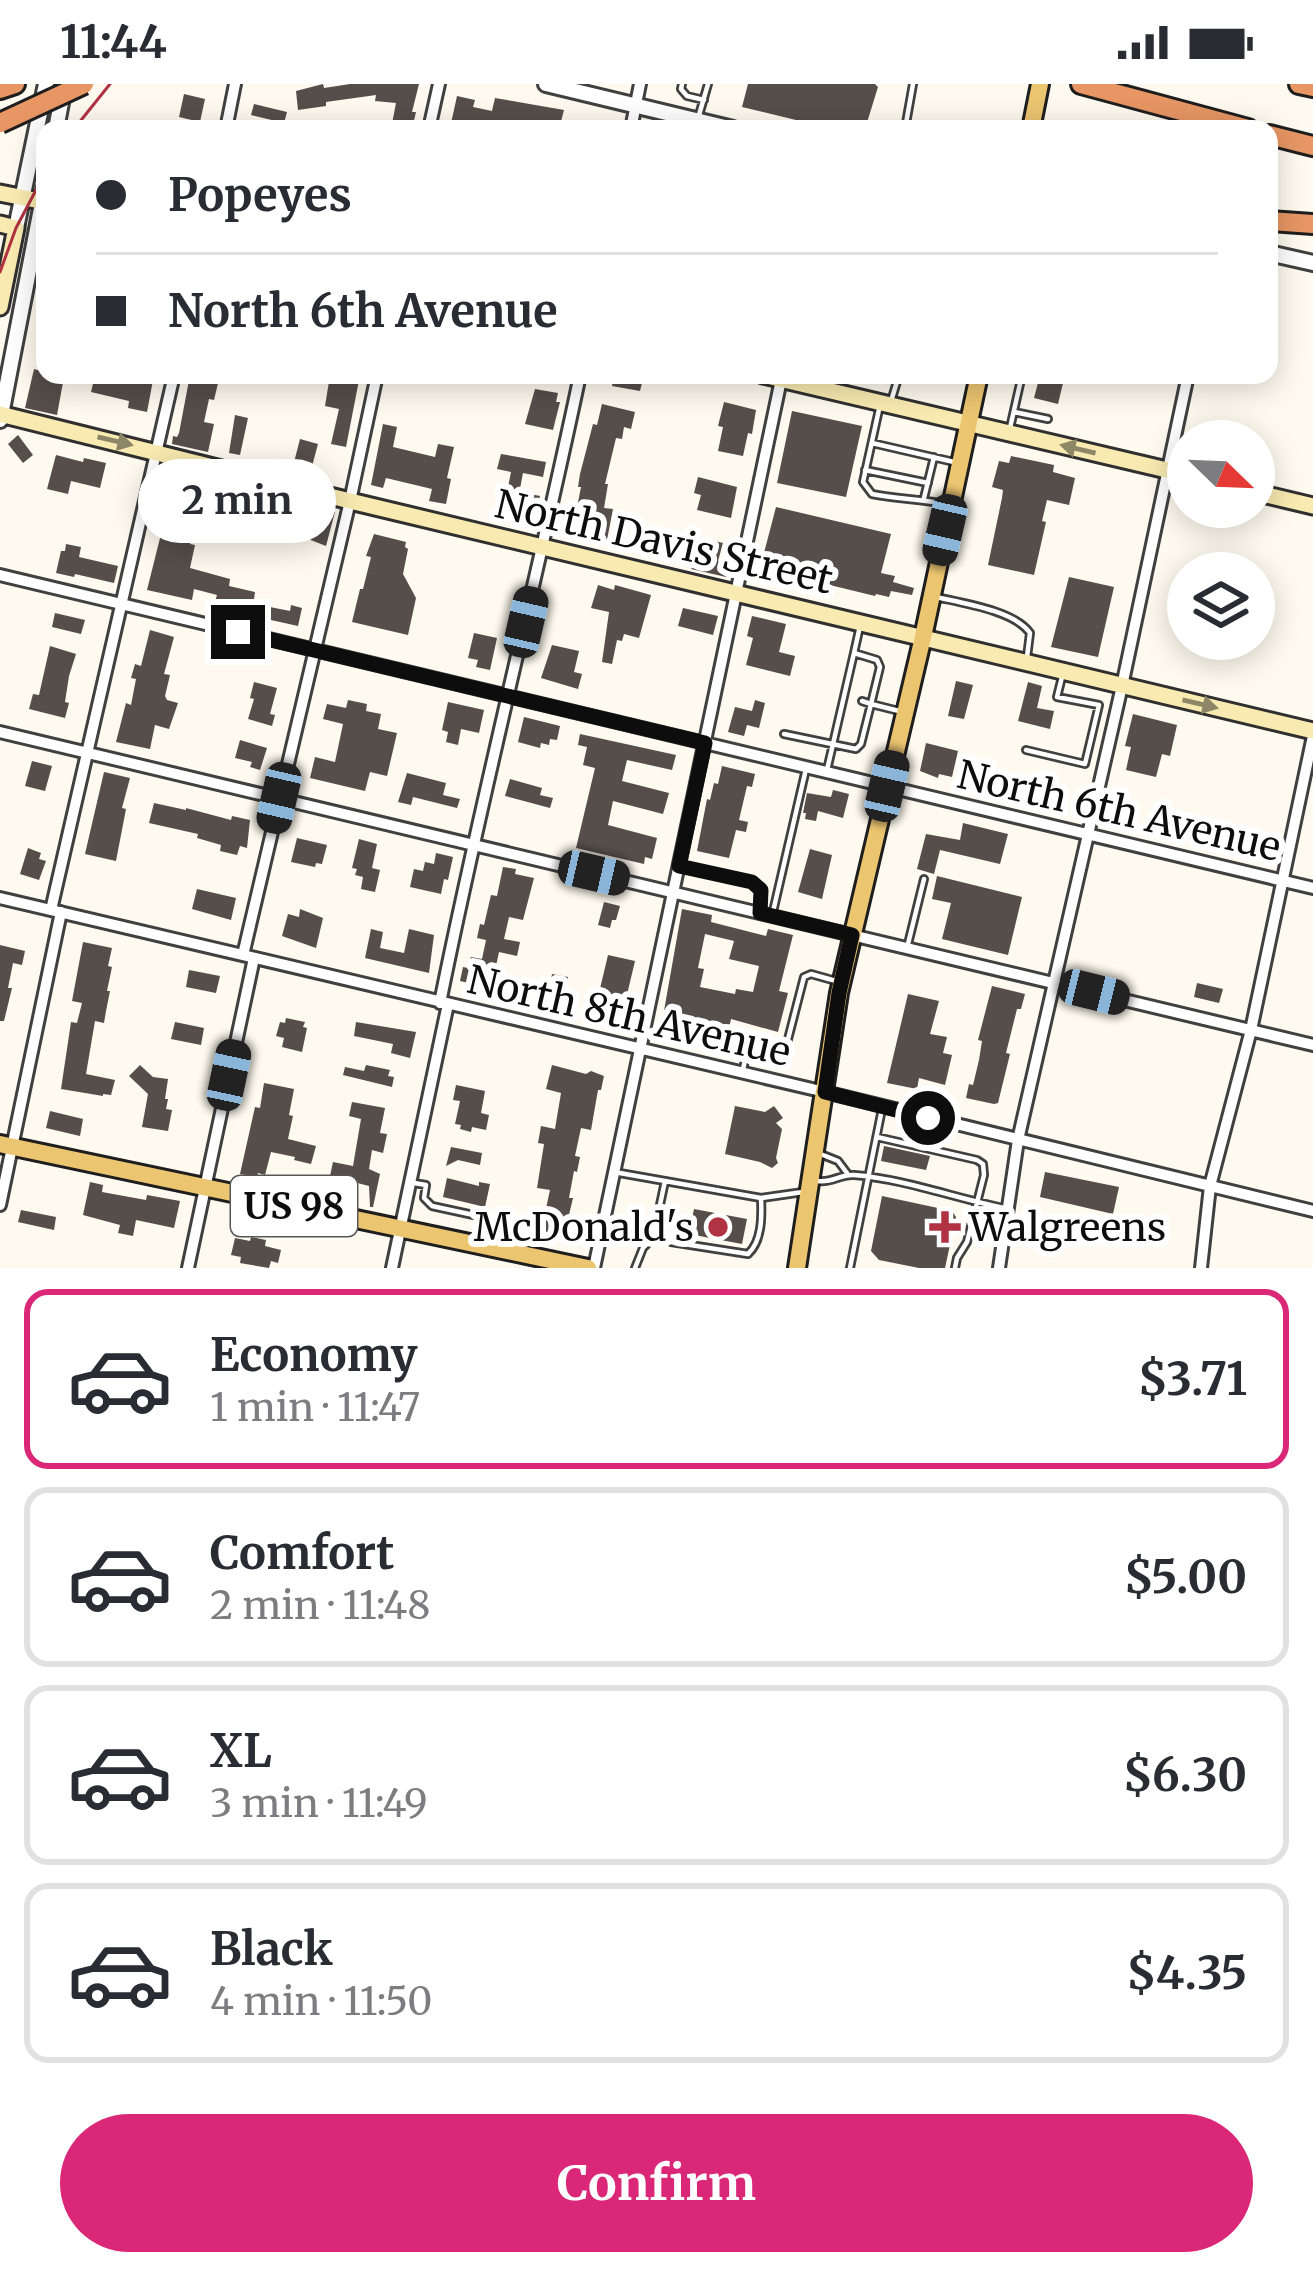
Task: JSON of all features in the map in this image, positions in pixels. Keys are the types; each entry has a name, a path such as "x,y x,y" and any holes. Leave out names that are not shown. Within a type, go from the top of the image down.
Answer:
{"highway":[{"path":"0,89 15,84"},
{"path":"0,123 83,84"},
{"path":"1081,84 1215,120"},
{"path":"1299,84 1313,87"},
{"path":"1278,137 1313,146"},
{"path":"1278,222 1313,224"}],"main road":[{"path":"1032,120 1040,84"},
{"path":"0,193 36,197"},
{"path":"0,307 8,226"},
{"path":"809,384 1167,470"},
{"path":"797,1268 841,982 977,384"},
{"name":"North Davis Street","path":"0,416 1313,734"},
{"path":"1275,496 1313,506"},
{"name":"US 98","path":"6,1146 591,1268"}],"street":[{"path":"39,120 46,84"},
{"path":"58,120 64,84"},
{"path":"228,120 235,84"},
{"path":"432,120 439,84"},
{"path":"546,84 694,120"},
{"path":"633,120 640,84"},
{"path":"8,226 23,197 36,133"},
{"path":"8,226 36,203"},
{"path":"0,416 36,237"},
{"path":"1278,255 1313,263"},
{"path":"0,1205 6,1146 88,753 172,384"},
{"path":"188,1268 279,798 375,384"},
{"path":"392,1268 474,845 578,384"},
{"path":"591,1268 781,384"},
{"path":"1179,420 1186,384"},
{"path":"999,1268 1018,1140 1167,475"},
{"name":"North 6th Avenue","path":"0,575 1313,888"},
{"path":"0,732 1313,1045"},
{"path":"1201,1268 1210,1186 1251,1030 1313,734"},
{"name":"North 8th Avenue","path":"0,898 1313,1210"}],"lane":[{"path":"682,84 687,95 704,100"},
{"path":"698,120 708,84"},
{"path":"906,120 914,84"},
{"path":"895,384 871,443 863,482 872,494 951,506"},
{"path":"1009,433 1020,384"},
{"path":"1014,412 1048,419"},
{"path":"871,443 960,463"},
{"path":"924,500 934,457"},
{"path":"865,470 928,483"},
{"path":"932,596 1025,625 1030,633 1026,662"},
{"path":"826,772 861,622"},
{"path":"784,734 856,749 861,744 880,670 877,660 854,653"},
{"path":"851,663 861,666"},
{"path":"870,668 880,670"},
{"path":"1026,750 1085,764 1099,705 1057,697 1063,672"},
{"path":"848,676 858,678"},
{"path":"867,680 877,683"},
{"path":"844,697 853,699"},
{"path":"862,701 905,712"},
{"path":"839,715 849,717"},
{"path":"857,719 867,722"},
{"path":"836,727 846,730"},
{"path":"854,731 863,734"},
{"path":"766,914 807,767"},
{"path":"679,866 752,882 761,890 766,914"},
{"path":"907,948 924,879"},
{"path":"741,1074 751,1045 786,1047 804,976 841,982"},
{"path":"850,1268 883,1107"},
{"path":"877,1137 983,1164 967,1242 956,1268"},
{"path":"815,1152 838,1161 847,1174"},
{"path":"614,1172 761,1198 830,1183 847,1174 1010,1209"},
{"path":"635,1268 643,1248 657,1234 665,1180"},
{"path":"410,1182 426,1185 424,1198 432,1206 492,1219 486,1246"},
{"path":"657,1234 671,1242 748,1254 756,1244 761,1198"}],"building":[{"path":"323,84 324,88 419,84 414,120 393,120 396,103 375,101 376,95 298,110 296,91"},
{"path":"748,84 878,87 868,120 796,120 742,107"},
{"path":"184,94 205,99 200,120 179,117"},
{"path":"457,96 475,100 473,107 492,111 495,98 564,110 561,120 452,120"},
{"path":"254,104 287,112 285,120 251,115"},
{"path":"34,369 36,384 63,384 57,415 25,408"},
{"path":"93,384 152,384 147,412 128,408 129,401 91,392"},
{"path":"188,384 218,384 204,422 214,424 208,452 172,444 179,433"},
{"path":"329,384 358,384 346,447 331,444 339,409 325,406"},
{"path":"612,384 642,384 640,391"},
{"path":"1038,384 1063,384 1058,404 1034,398"},
{"path":"535,389 558,393 553,430 525,424"},
{"path":"724,402 756,410 743,456 718,451"},
{"path":"602,404 635,412 631,429 624,427 622,439 616,438 605,484 604,508 613,509 607,540 572,533 580,474"},
{"path":"792,411 862,426 846,497 777,483"},
{"path":"235,415 248,418 240,455 229,453"},
{"path":"383,424 397,427 393,447 435,457 438,444 454,447 446,504 429,501 432,489 386,478 383,488 371,485"},
{"path":"18,435 33,455 23,463 8,444"},
{"path":"300,439 318,444 311,470 306,468 304,473 292,470"},
{"path":"501,454 546,462 543,477 523,473 519,494 507,492 511,472 497,469"},
{"path":"56,455 106,463 100,488 71,481 68,494 47,489"},
{"path":"1011,456 1054,465 1053,472 1075,478 1069,505 1047,500 1034,575 988,565 1003,490 992,487 999,461 1009,463"},
{"path":"169,472 197,478 194,498 215,502 218,488 259,501 261,494 271,496 270,501 289,505 283,536 269,533 272,519 225,509 224,517 198,511 190,568 230,579 229,586 255,592 254,599 266,602 265,606 290,611 291,605 302,608 298,626 240,613 241,607 215,601 217,595 194,589 192,600 147,590 171,506 166,505"},
{"path":"698,477 737,487 731,518 697,510"},
{"path":"520,492 540,496 532,527 513,522"},
{"path":"310,506 335,512 326,546 303,537"},
{"path":"776,507 891,534 881,573 914,588 912,595 891,591 889,597 875,596 760,568"},
{"path":"374,534 406,542 403,574 416,598 408,635 352,622"},
{"path":"686,534 723,543 718,561 729,563 726,577 691,569 694,552 683,549"},
{"path":"66,544 81,547 79,557 118,566 114,583 56,573"},
{"path":"1069,577 1114,587 1098,657 1051,647"},
{"path":"598,585 651,595 639,638 624,634 622,641 617,640 612,664 602,662 609,612 591,608"},
{"path":"683,608 718,616 713,635 678,626"},
{"path":"55,613 85,620 81,634 52,627"},
{"path":"752,616 786,624 779,652 795,656 790,676 746,665 753,638 747,636"},
{"path":"150,630 174,637 164,674 170,675 165,696 178,703 169,729 155,725 150,749 116,742 126,703 131,705 135,664 141,666"},
{"path":"474,633 497,638 490,670 476,667 478,660 468,658"},
{"path":"552,645 579,651 574,672 582,674 578,689 541,678"},
{"path":"50,646 76,654 65,718 29,709 33,694 39,695"},
{"path":"956,681 973,685 964,719 948,716"},
{"path":"254,682 277,688 272,726 248,719"},
{"path":"1028,682 1042,686 1037,708 1054,711 1050,729 1018,721"},
{"path":"348,700 367,704 366,711 381,714 378,729 397,733 387,776 370,772 365,791 310,778 315,757 335,762 343,724 323,719 327,704 346,708"},
{"path":"755,700 765,703 759,728 747,725 744,736 728,732 735,707 752,711"},
{"path":"448,702 484,710 479,733 461,729 458,745 446,742 448,732 442,730"},
{"path":"1133,714 1177,725 1170,756 1162,754 1156,777 1126,770 1131,747 1125,746"},
{"path":"524,717 560,726 557,740 541,743 540,748 518,742"},
{"path":"580,734 676,755 672,770 627,760 622,781 669,793 663,814 613,801 608,825 657,838 652,859 645,857 644,864 576,848 595,768 583,765 587,747 578,745"},
{"path":"240,740 267,748 260,770 250,767 252,762 235,758"},
{"path":"926,743 958,751 952,777 920,771"},
{"path":"32,761 52,766 45,791 25,786"},
{"path":"722,766 755,774 752,787 747,786 739,820 748,822 746,832 736,830 729,858 697,851 707,799 714,783 718,784"},
{"path":"104,772 130,778 116,861 85,854"},
{"path":"407,773 446,783 443,795 460,799 457,808 413,797 411,805 398,802"},
{"path":"510,779 542,788 540,795 553,798 550,808 505,796"},
{"path":"833,790 849,794 843,818 818,811 816,821 805,819 807,793 831,797"},
{"path":"154,803 250,820 247,848 240,846 237,855 220,851 221,845 197,838 198,834 149,823"},
{"path":"963,823 1008,834 1000,864 940,850 934,874 917,869 926,834 960,840"},
{"path":"297,838 327,845 322,864 291,862"},
{"path":"359,839 377,844 372,868 380,870 375,892 361,889 363,877 352,868"},
{"path":"28,848 46,861 39,880 20,874"},
{"path":"810,849 832,855 822,899 798,892"},
{"path":"436,853 453,857 441,894 410,887 414,869 423,871 425,862 434,864"},
{"path":"503,867 534,878 523,920 509,917 504,939 520,942 517,956 499,952 487,987 460,981 471,957 482,959 486,940 477,938 480,924 484,925 491,895 497,896"},
{"path":"937,876 1022,897 1008,955 942,939 951,903 932,899"},
{"path":"197,889 236,898 231,920 192,909"},
{"path":"604,902 620,906 610,928 598,925"},
{"path":"300,909 323,918 316,948 282,936 288,914 299,917"},
{"path":"682,909 766,936 768,929 793,935 779,991 788,993 778,1032 731,1019 723,1042 710,1039 711,1033 676,1025 675,1030 661,1028","holes":["705,934 734,941 729,959 759,966 753,992 736,989 735,994 700,987 704,969 698,968"]},
{"path":"371,929 383,932 380,948 404,953 409,929 434,935 429,973 365,958"},
{"path":"83,942 112,948 104,1023 95,1021 86,1074 115,1080 111,1095 61,1089 71,1022 77,1023 82,1003 72,1001"},
{"path":"0,945 25,951 22,965 13,963 4,1021 0,1021"},
{"path":"608,955 635,961 621,1020 594,1014"},
{"path":"189,970 220,976 216,993 186,987"},
{"path":"552,974 568,977 564,1001 548,998"},
{"path":"1197,983 1223,989 1219,1003 1194,997"},
{"path":"992,986 1025,994 1017,1009 1006,1053 1010,1054 994,1104 966,1098 979,1060 982,1041 978,1040"},
{"path":"908,994 939,1001 930,1034 947,1037 943,1053 952,1055 945,1085 919,1078 917,1089 887,1083"},
{"path":"286,1018 305,1022 302,1052 282,1047 284,1038 276,1036"},
{"path":"175,1022 204,1028 201,1045 171,1039"},
{"path":"356,1022 416,1032 410,1058 391,1053 393,1044 354,1036"},
{"path":"140,1065 153,1077 168,1079 166,1109 172,1110 168,1131 142,1127 148,1094 129,1076"},
{"path":"366,1065 390,1070 392,1087 343,1075 345,1067 364,1071"},
{"path":"552,1065 604,1076 591,1130 581,1128 564,1236 541,1231 550,1190 537,1188 544,1144 538,1143 541,1126 555,1129 561,1093 546,1089"},
{"path":"264,1083 294,1089 288,1139 316,1146 311,1164 271,1152 265,1175 258,1173 257,1177 240,1174"},
{"path":"456,1085 485,1091 481,1113 489,1115 486,1130 472,1127 471,1132 455,1124 460,1101 453,1100"},
{"path":"352,1102 385,1108 380,1133 387,1134 383,1153 372,1150 369,1169 380,1174 373,1207 369,1186 330,1176 333,1162 353,1166 361,1119 349,1116"},
{"path":"735,1106 765,1112 774,1106 783,1118 776,1123 782,1129 778,1163 772,1168 725,1154"},
{"path":"50,1111 83,1119 80,1136 46,1128"},
{"path":"884,1146 930,1156 926,1170 881,1161"},
{"path":"451,1147 482,1153 480,1165 458,1160 446,1166"},
{"path":"1045,1172 1119,1187 1113,1214 1040,1197"},
{"path":"447,1178 490,1184 485,1207 443,1197"},
{"path":"90,1182 103,1185 102,1192 180,1201 174,1228 136,1220 133,1236 118,1233 120,1225 83,1215"},
{"name":"Walgreens","path":"882,1196 952,1211 956,1217 945,1268 879,1260 871,1251"},
{"name":"McDonald's","path":"694,1209 747,1219 742,1244 689,1234"},
{"path":"21,1210 56,1217 54,1230 18,1222"},
{"path":"251,1237 281,1250 278,1263 271,1261 269,1268 240,1263 241,1257 231,1255 235,1238 250,1241"}],"railway":[{"path":"81,120 110,84"},
{"path":"0,272 36,190"}],"place":[{"name":"McDonald's","path":"718,1227"},
{"name":"Walgreens","path":"945,1227"}],"route":[{"path":"238,632 705,743 679,866 752,882 761,890 760,913 852,935 825,1092 928,1118"}]}
